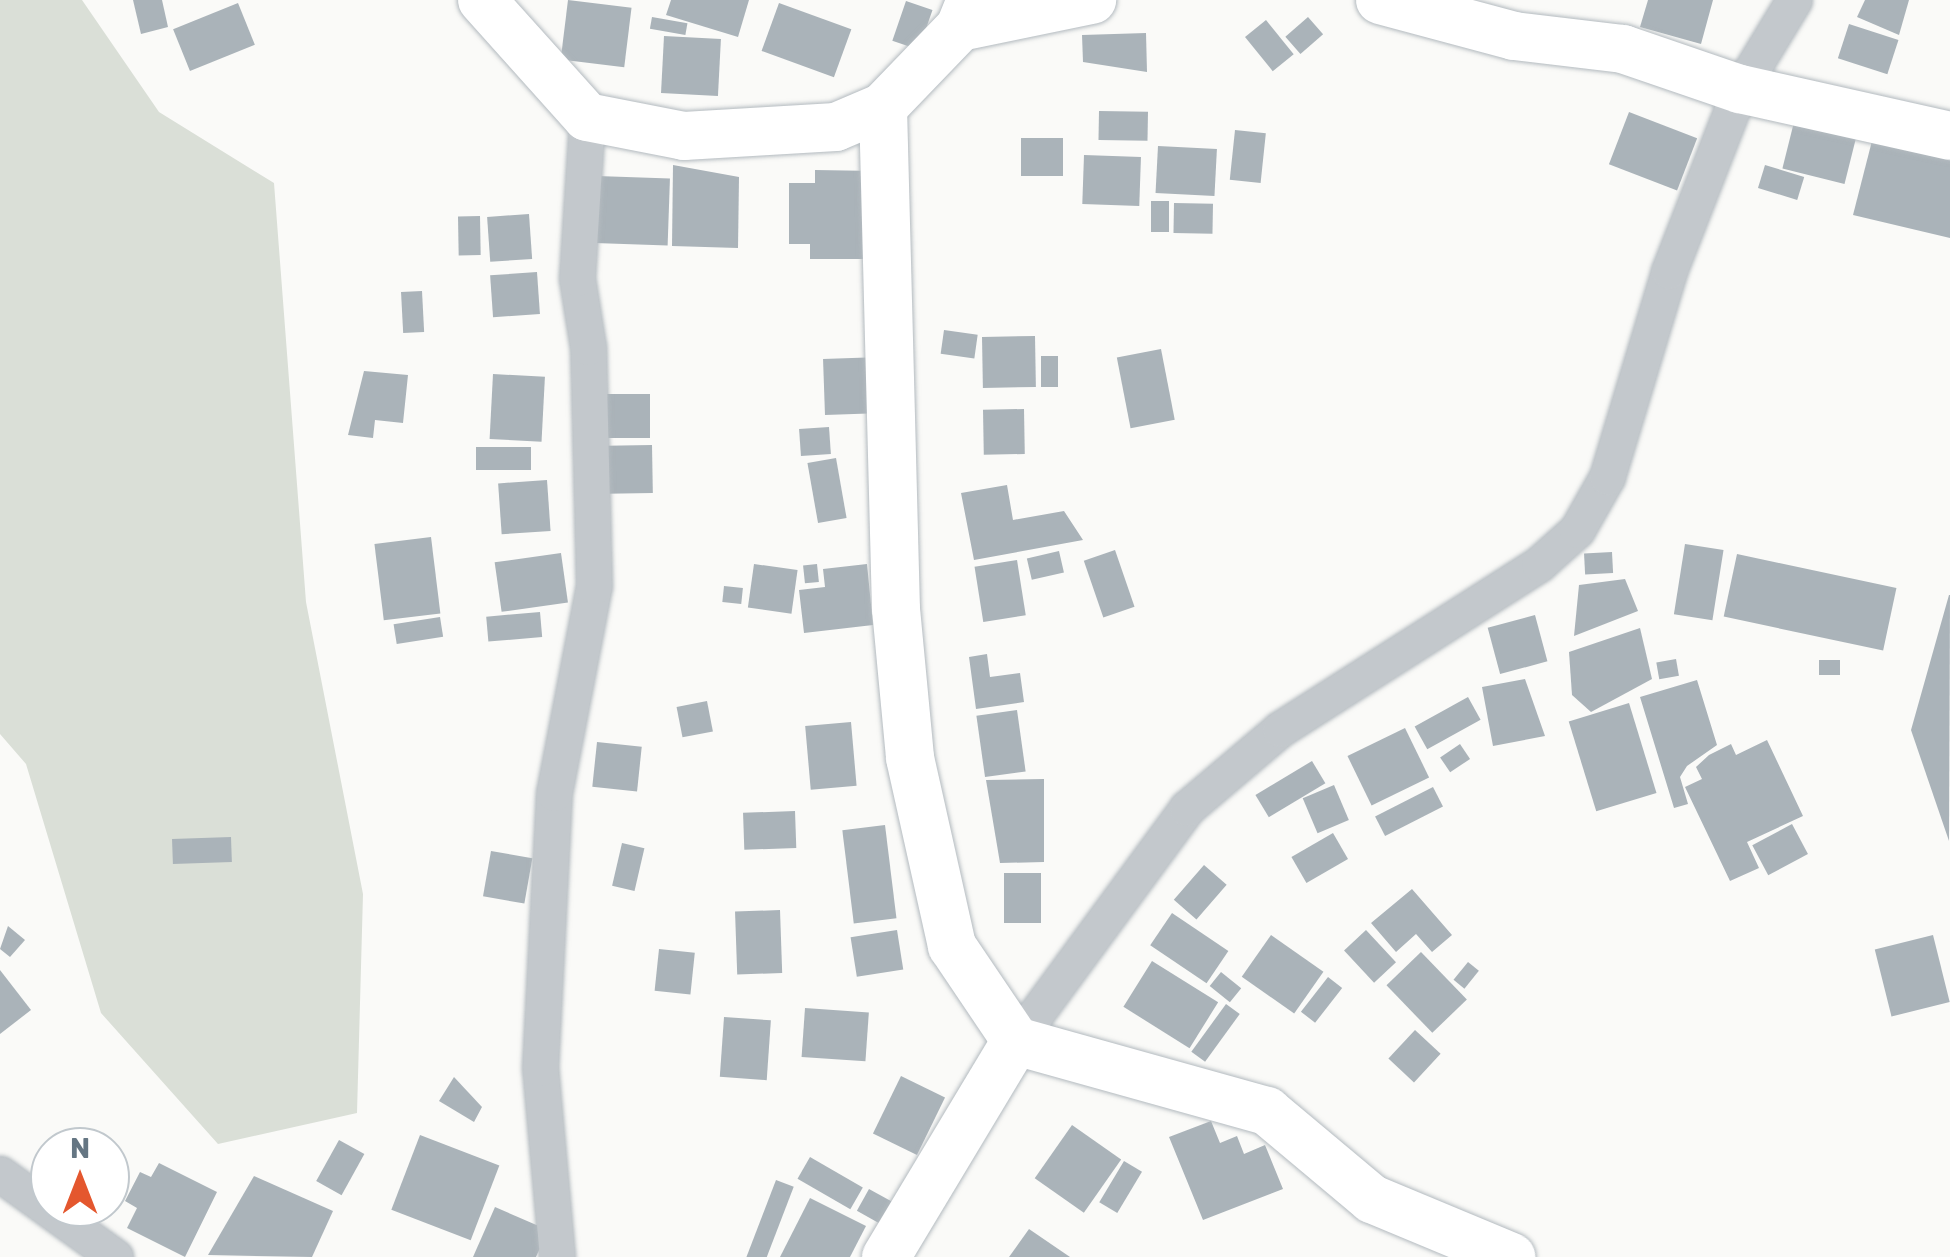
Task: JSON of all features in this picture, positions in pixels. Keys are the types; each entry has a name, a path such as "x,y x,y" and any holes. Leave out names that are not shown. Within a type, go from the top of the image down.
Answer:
{"street":[{"path":"482,0 587,116 638,132 774,135 836,126 884,106 965,14 1092,0"},
{"path":"1380,0 1514,36 1624,50 1740,88 1950,136"},
{"path":"886,1257 1016,1042 1187,808 1280,729 1540,564 1577,530 1606,477 1669,271 1740,88 1794,0"},
{"path":"884,106 885,424 910,758 952,946 1016,1042 1267,1110 1372,1199 1510,1257"},
{"path":"557,1257 540,1068 554,792 594,586 588,347 577,278 587,116"},
{"path":"0,1174 114,1257"}],"shaded area":[{"path":"0,0 82,0 159,112 274,183 306,602 363,894 357,1113 218,1144 101,1013 26,764 0,734"}],"building":[{"path":"133,0 162,0 168,27 141,34"},
{"path":"568,0 632,8 624,67 561,60"},
{"path":"671,0 749,0 738,37 666,15"},
{"path":"1648,0 1713,0 1701,44 1640,27"},
{"path":"1865,0 1909,0 1899,35 1857,17"},
{"path":"906,1 932,10 919,50 892,41"},
{"path":"238,3 255,45 190,71 173,29"},
{"path":"779,3 851,29 834,77 762,51"},
{"path":"652,17 687,23 685,35 650,29"},
{"path":"1308,17 1323,34 1300,54 1285,37"},
{"path":"1266,20 1294,54 1273,71 1245,37"},
{"path":"1849,24 1898,40 1887,74 1838,58"},
{"path":"1146,33 1147,72 1083,62 1082,35"},
{"path":"664,36 721,39 718,96 661,93"},
{"path":"1099,111 1148,112 1147,141 1098,140"},
{"path":"1629,112 1697,138 1677,190 1609,164"},
{"path":"1795,118 1857,133 1845,184 1782,168"},
{"path":"1235,130 1266,133 1261,183 1230,180"},
{"path":"1874,133 1950,151 1950,238 1853,215"},
{"path":"1021,138 1063,138 1063,176 1021,176"},
{"path":"1158,146 1217,149 1214,196 1156,193"},
{"path":"1084,155 1141,157 1139,206 1082,204"},
{"path":"673,165 739,177 738,248 672,246"},
{"path":"1765,165 1804,177 1797,200 1758,188"},
{"path":"815,170 876,171 875,259 810,259 810,244 789,244 789,183 815,183"},
{"path":"597,176 670,179 668,246 595,243"},
{"path":"1151,201 1169,201 1169,232 1151,232"},
{"path":"1174,203 1213,204 1212,234 1173,233"},
{"path":"529,214 532,259 490,262 487,217"},
{"path":"458,216 480,216 481,255 459,255"},
{"path":"537,272 540,314 493,317 490,275"},
{"path":"422,291 424,332 403,333 401,292"},
{"path":"944,330 978,335 974,358 941,354"},
{"path":"1035,336 1036,387 983,388 982,337"},
{"path":"1161,349 1175,420 1131,428 1117,358"},
{"path":"1041,356 1058,356 1058,387 1041,387"},
{"path":"881,357 883,413 825,415 823,359"},
{"path":"364,371 408,375 403,423 375,420 373,438 348,435"},
{"path":"493,374 545,377 542,442 490,439"},
{"path":"606,394 650,394 650,438 606,438"},
{"path":"1024,409 1025,454 984,455 983,410"},
{"path":"829,427 831,454 801,456 799,429"},
{"path":"652,445 653,493 607,494 606,446"},
{"path":"476,447 531,447 531,470 476,470"},
{"path":"836,458 847,518 818,523 807,463"},
{"path":"547,480 551,531 502,534 498,483"},
{"path":"1007,485 1013,520 1064,511 1083,540 974,560 961,493"},
{"path":"431,537 440,613 384,620 374,544"},
{"path":"1685,544 1724,550 1712,620 1674,614"},
{"path":"1115,550 1135,607 1103,617 1084,561"},
{"path":"1059,551 1064,572 1032,580 1027,558"},
{"path":"1612,552 1613,573 1585,574 1584,553"},
{"path":"561,553 568,603 502,612 495,562"},
{"path":"1737,554 1896,588 1883,650 1724,617"},
{"path":"1017,560 1026,615 983,622 975,567"},
{"path":"754,564 798,570 791,614 748,608"},
{"path":"817,564 819,582 805,583 803,565"},
{"path":"867,564 873,625 804,633 799,590 825,587 823,569"},
{"path":"1625,579 1638,611 1574,636 1579,585"},
{"path":"724,586 743,588 741,604 722,602"},
{"path":"1950,595 1949,841 1911,730"},
{"path":"540,612 542,637 488,642 486,617"},
{"path":"1535,615 1547,661 1500,674 1488,628"},
{"path":"440,617 443,637 397,644 394,624"},
{"path":"1640,628 1652,679 1591,712 1572,695 1569,652"},
{"path":"987,654 990,677 1020,673 1024,702 976,709 969,657"},
{"path":"1676,659 1679,676 1659,679 1656,662"},
{"path":"1819,660 1840,660 1840,675 1819,675"},
{"path":"1525,679 1545,736 1493,746 1482,687"},
{"path":"1697,680 1717,745 1687,766 1680,777 1688,804 1674,808 1640,697"},
{"path":"1468,697 1481,720 1427,749 1415,727"},
{"path":"707,701 713,731 682,737 677,707"},
{"path":"1629,703 1656,793 1596,811 1569,721"},
{"path":"1017,710 1026,771 985,777 976,716"},
{"path":"851,722 857,786 811,790 805,726"},
{"path":"1405,728 1429,777 1372,805 1347,756"},
{"path":"1767,740 1803,816 1747,842 1759,868 1730,881 1685,787 1702,779 1696,767 1709,755 1731,744 1736,755"},
{"path":"597,742 642,747 637,791 592,787"},
{"path":"1460,744 1470,759 1450,772 1440,757"},
{"path":"1312,761 1325,783 1269,817 1255,795"},
{"path":"1044,779 1044,862 1000,863 986,780"},
{"path":"1334,785 1349,820 1318,833 1303,798"},
{"path":"1433,787 1443,807 1385,836 1375,817"},
{"path":"795,811 796,848 744,850 743,813"},
{"path":"1792,824 1808,854 1768,875 1752,845"},
{"path":"885,825 896,918 854,924 842,830"},
{"path":"1333,833 1348,859 1306,883 1291,857"},
{"path":"231,837 232,862 173,864 172,839"},
{"path":"622,843 644,848 635,891 612,886"},
{"path":"491,851 532,858 524,904 483,896"},
{"path":"1204,865 1227,885 1196,919 1174,900"},
{"path":"1004,873 1041,873 1041,923 1004,923"},
{"path":"1412,889 1452,935 1432,952 1416,934 1396,952 1371,923"},
{"path":"780,910 782,973 737,975 735,912"},
{"path":"1172,913 1228,951 1207,983 1150,945"},
{"path":"8,926 25,940 10,957 0,949"},
{"path":"897,930 903,970 857,977 851,937"},
{"path":"1366,930 1396,962 1374,983 1344,950"},
{"path":"1271,935 1323,972 1294,1013 1242,977"},
{"path":"1933,935 1950,1002 1891,1016 1875,950"},
{"path":"659,949 695,953 690,995 655,991"},
{"path":"1421,952 1467,999 1432,1033 1386,985"},
{"path":"1152,961 1218,1002 1190,1048 1123,1007"},
{"path":"1468,962 1479,971 1464,989 1454,980"},
{"path":"0,970 31,1010 0,1034"},
{"path":"1221,972 1241,988 1230,1002 1210,986"},
{"path":"1328,977 1342,988 1315,1023 1301,1012"},
{"path":"1226,1004 1240,1014 1205,1062 1191,1052"},
{"path":"805,1008 869,1012 865,1061 802,1057"},
{"path":"724,1017 771,1020 767,1080 720,1077"},
{"path":"1415,1030 1441,1054 1414,1082 1388,1059"},
{"path":"901,1076 945,1097 917,1155 873,1134"},
{"path":"454,1077 482,1107 474,1122 439,1101"},
{"path":"1211,1121 1220,1143 1237,1136 1244,1154 1265,1145 1283,1189 1203,1220 1169,1137"},
{"path":"1072,1125 1121,1159 1084,1213 1035,1178"},
{"path":"420,1135 499,1165 471,1240 391,1210"},
{"path":"339,1140 364,1154 342,1195 316,1181"},
{"path":"810,1157 863,1188 850,1209 798,1179"},
{"path":"1124,1161 1142,1172 1117,1213 1099,1202"},
{"path":"159,1163 217,1192 185,1257 127,1228 137,1208 130,1204 130,1191 140,1172 151,1177"},
{"path":"254,1176 333,1211 312,1257 208,1255"},
{"path":"776,1180 794,1187 767,1257 746,1257"},
{"path":"869,1189 892,1202 880,1223 857,1211"},
{"path":"810,1198 866,1226 850,1257 780,1257"},
{"path":"495,1207 548,1230 536,1257 473,1257"},
{"path":"1029,1229 1070,1257 1009,1257"}]}
